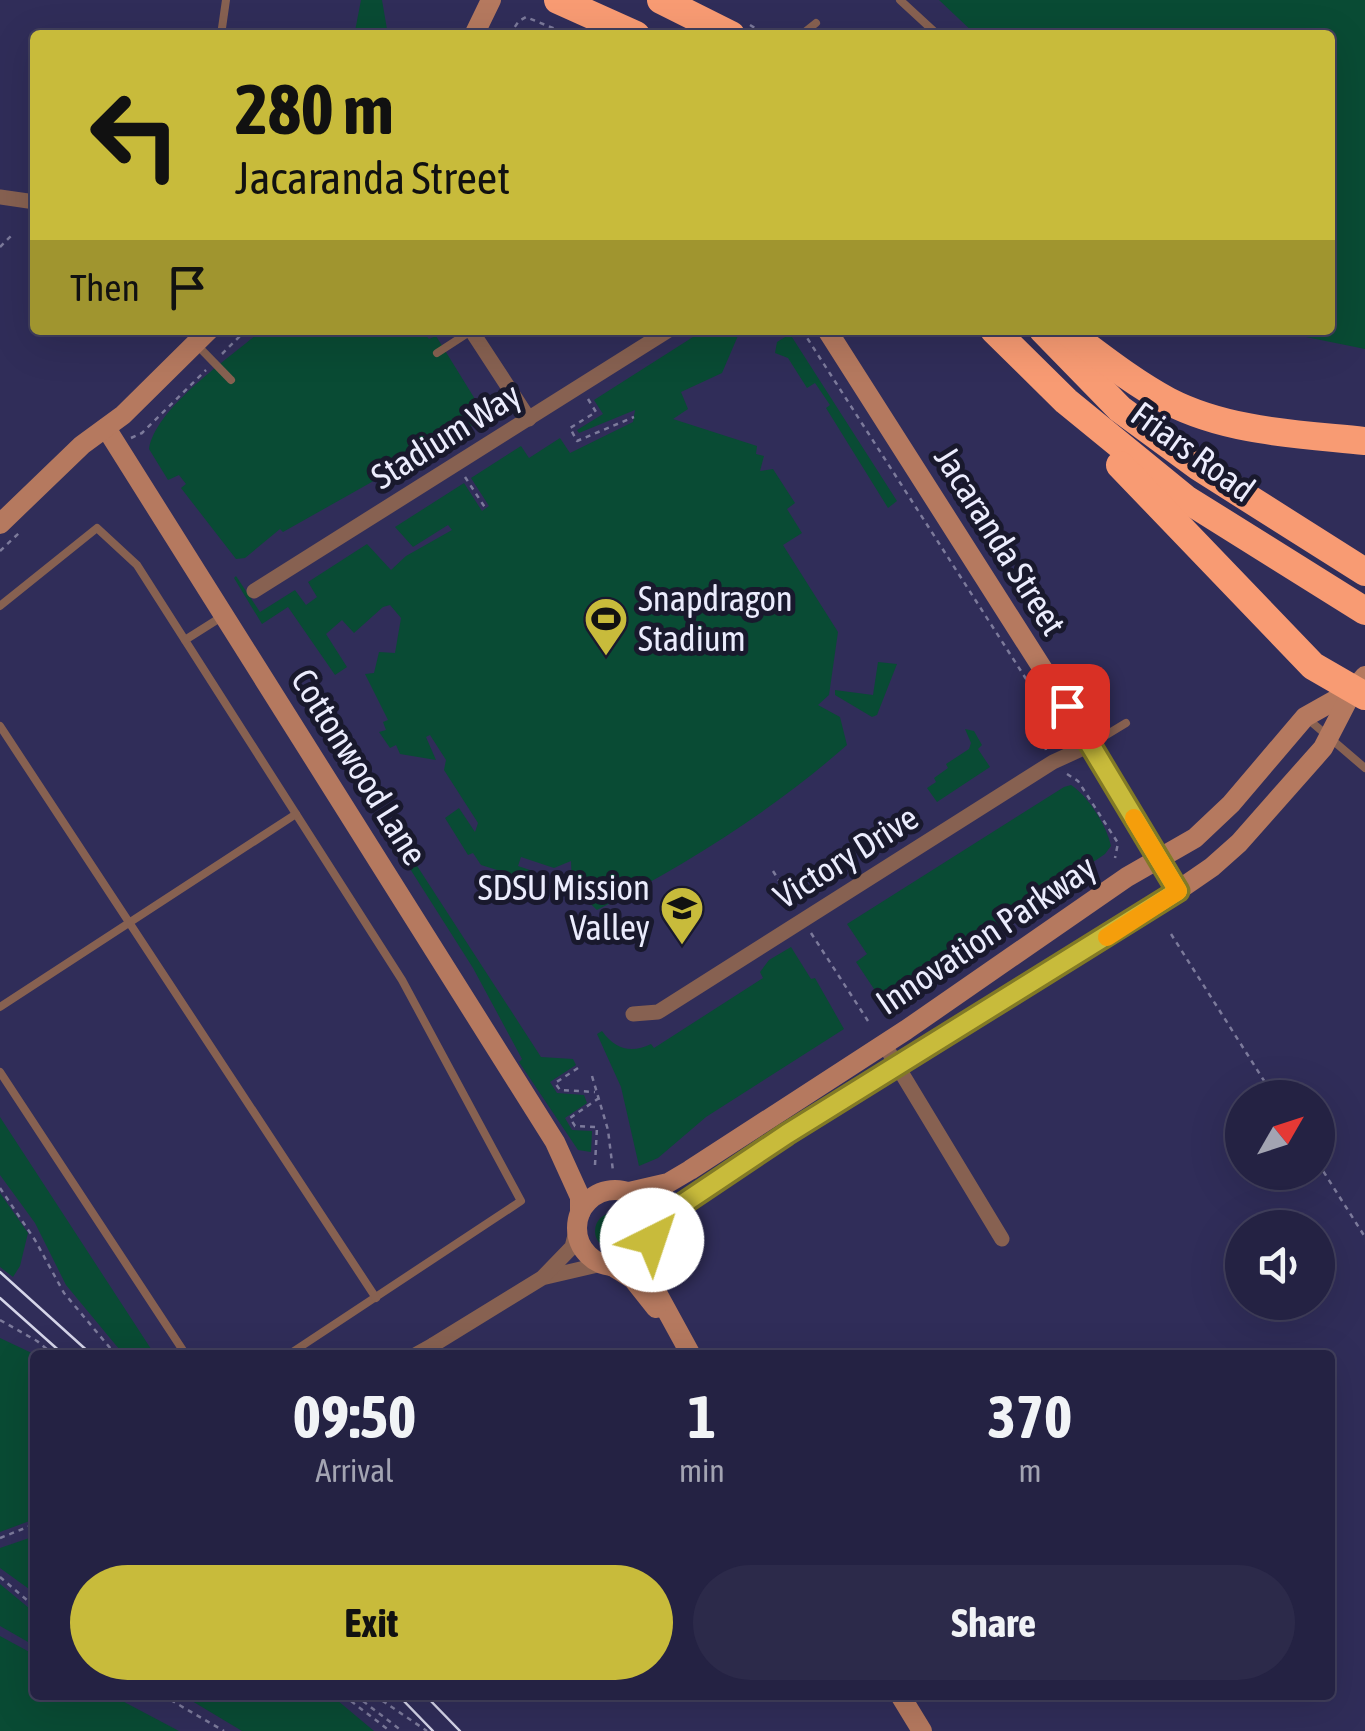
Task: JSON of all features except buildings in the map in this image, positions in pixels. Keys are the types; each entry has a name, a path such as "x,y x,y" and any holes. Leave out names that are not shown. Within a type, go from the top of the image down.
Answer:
{"highway":[{"path":"558,0 625,30"},
{"path":"662,0 742,30"},
{"name":"Friars Road","path":"999,335 1066,402 1186,499 1365,611"},
{"name":"Friars Road","path":"1049,335 1120,409 1199,466 1365,572"},
{"path":"1073,335 1170,402 1210,418 1254,429 1365,441"},
{"path":"1066,402 1124,470 1313,666 1361,688"}],"street":[{"path":"476,30 491,0"},
{"path":"0,197 30,201"},
{"path":"474,335 529,419"},
{"name":"Stadium Way","path":"254,592 662,335"},
{"name":"Jacaranda Street","path":"834,335 1178,891"},
{"path":"0,524 82,445 111,437 123,415 202,337"},
{"name":"Cottonwood Lane","path":"111,437 555,1142 580,1197 578,1220"},
{"name":"Innovation Parkway","path":"429,1350 542,1278 572,1247 578,1220 590,1199 618,1184 668,1183 884,1044 1157,858 1189,842 1214,823 1305,717 1361,688"},
{"name":"Innovation Parkway","path":"542,1278 636,1260 696,1194 1178,891 1239,843 1330,739 1361,688"},
{"name":"Victory Drive","path":"633,1014 658,1012 1053,762 1090,745"},
{"path":"884,1044 1002,1239"},
{"name":"Cottonwood Lane","path":"555,1142 592,1180 618,1184"},
{"path":"618,1184 648,1208 651,1277 671,1324"},
{"path":"578,1220 584,1249 634,1278 687,1350"},
{"path":"903,1700 922,1731"}],"lane":[{"path":"222,30 226,0"},
{"path":"900,0 933,30"},
{"path":"807,30 816,23"},
{"path":"436,354 464,335"},
{"path":"202,337 214,362 231,380"},
{"path":"0,606 97,528 137,566 402,980 521,1201 296,1350"},
{"path":"185,640 226,615"},
{"path":"1305,717 1365,768"},
{"path":"1090,745 1126,723"},
{"path":"0,726 376,1298"},
{"path":"0,1007 296,814"},
{"path":"0,1072 183,1350"}],"path":[{"path":"512,30 518,20 526,17 558,30"},
{"path":"0,247 11,236"},
{"path":"111,437 142,433 241,335"},
{"path":"805,335 1054,724"},
{"path":"588,399 596,412 570,428 578,441 634,417"},
{"path":"466,477 486,509"},
{"path":"0,551 25,526"},
{"path":"1048,753 1044,744 1054,724 1061,720"},
{"path":"1061,772 1078,781 1118,843 1116,858"},
{"path":"1118,843 1127,837"},
{"path":"772,871 799,912"},
{"path":"808,927 868,1021"},
{"path":"1171,934 1264,1080"},
{"path":"578,1068 555,1083 560,1090 596,1092"},
{"path":"592,1076 618,1184"},
{"path":"595,1164 596,1127 575,1126 570,1118 599,1098"},
{"path":"0,1188 28,1228 64,1293 112,1350"},
{"path":"1335,1190 1365,1238"},
{"path":"0,1320 48,1350"},
{"path":"0,1538 30,1526"},
{"path":"0,1577 30,1603"},
{"path":"171,1700 224,1731"},
{"path":"350,1700 390,1731"},
{"path":"362,1700 402,1731"},
{"path":"381,1700 427,1731"}],"green space":[{"path":"361,0 382,0 387,30 355,30"},
{"path":"939,0 1365,0 1365,349 1302,335 1335,335 1335,30 971,30"},
{"path":"256,335 425,335 429,339 436,336 483,412 482,420 283,532 280,529 245,558 236,559 181,488 186,484 179,475 168,480 149,449 165,417"},
{"name":"Snapdragon Stadium","path":"696,335 738,335 722,373 681,392 688,409 673,419 757,446 756,454 764,456 760,471 773,469 795,503 787,509 802,533 783,545 838,632 829,695 818,705 840,717 847,745 727,835 597,910 572,886 571,861 554,868 521,857 518,866 533,871 530,880 481,865 473,853 468,855 445,818 459,808 475,832 478,823 444,770 446,760 430,735 426,737 436,760 400,754 396,745 390,748 379,732 386,730 383,722 388,720 365,674 374,673 379,652 395,653 401,618 390,605 354,633 342,620 326,634 347,667 335,675 288,607 262,624 234,578 260,612 295,590 306,605 317,597 308,582 367,544 391,570 406,556 452,530 448,525 413,547 395,527 464,483 482,511 489,506 471,478 521,446 529,458 560,438 570,453 633,422 635,410 579,433 577,430 603,414 594,400"},
{"path":"791,335 897,501 888,508 826,408 830,405 815,383 807,388 788,358 775,353 777,342"},
{"path":"878,662 897,664 877,715 872,717 835,695 835,690 873,695"},
{"path":"965,729 974,731 982,745 978,749 990,767 937,802 927,788 948,768 946,764 969,749 971,743"},
{"path":"1071,785 1090,804 1105,830 1111,846 1105,854 886,1002 856,962 867,954 847,924"},
{"path":"399,838 541,1057 573,1059 576,1065 550,1082 557,1093 584,1095 587,1103 565,1118 572,1130 592,1131 591,1152 578,1150 519,1062 522,1059 473,968 393,842"},
{"path":"791,947 811,979 815,978 844,1029 706,1117 658,1158 639,1166 621,1087 597,1034 602,1031 624,1048 651,1044 654,1048 763,978 760,972 769,960"},
{"path":"0,1117 152,1350 120,1350 66,1285 35,1223 0,1175"},
{"path":"0,1193 28,1233 20,1266 13,1277 0,1267"},
{"path":"613,1213 626,1218 631,1231 626,1244 613,1249 600,1244 595,1231 600,1218"},
{"path":"0,1338 30,1352 30,1521 0,1532"},
{"path":"30,1538 30,1588 0,1568 0,1548"},
{"path":"0,1584 30,1609 30,1643 0,1626"},
{"path":"0,1636 30,1652 30,1700 120,1700 179,1731 0,1731"},
{"path":"190,1700 337,1700 374,1731 242,1731"}],"tram line":[{"path":"0,1272 86,1350"},
{"path":"0,1298 58,1350"},
{"path":"403,1700 433,1731"},
{"path":"430,1700 460,1731"}],"slow traffic":[{"path":"1107,937 1178,891 1134,818"}],"place":[{"name":"Snapdragon Stadium","path":"606,657"},
{"name":"SDSU Mission Valley","path":"682,946"}],"route":[{"path":"652,1240 654,1232 681,1205 787,1134 1178,891 1067,706"}]}
